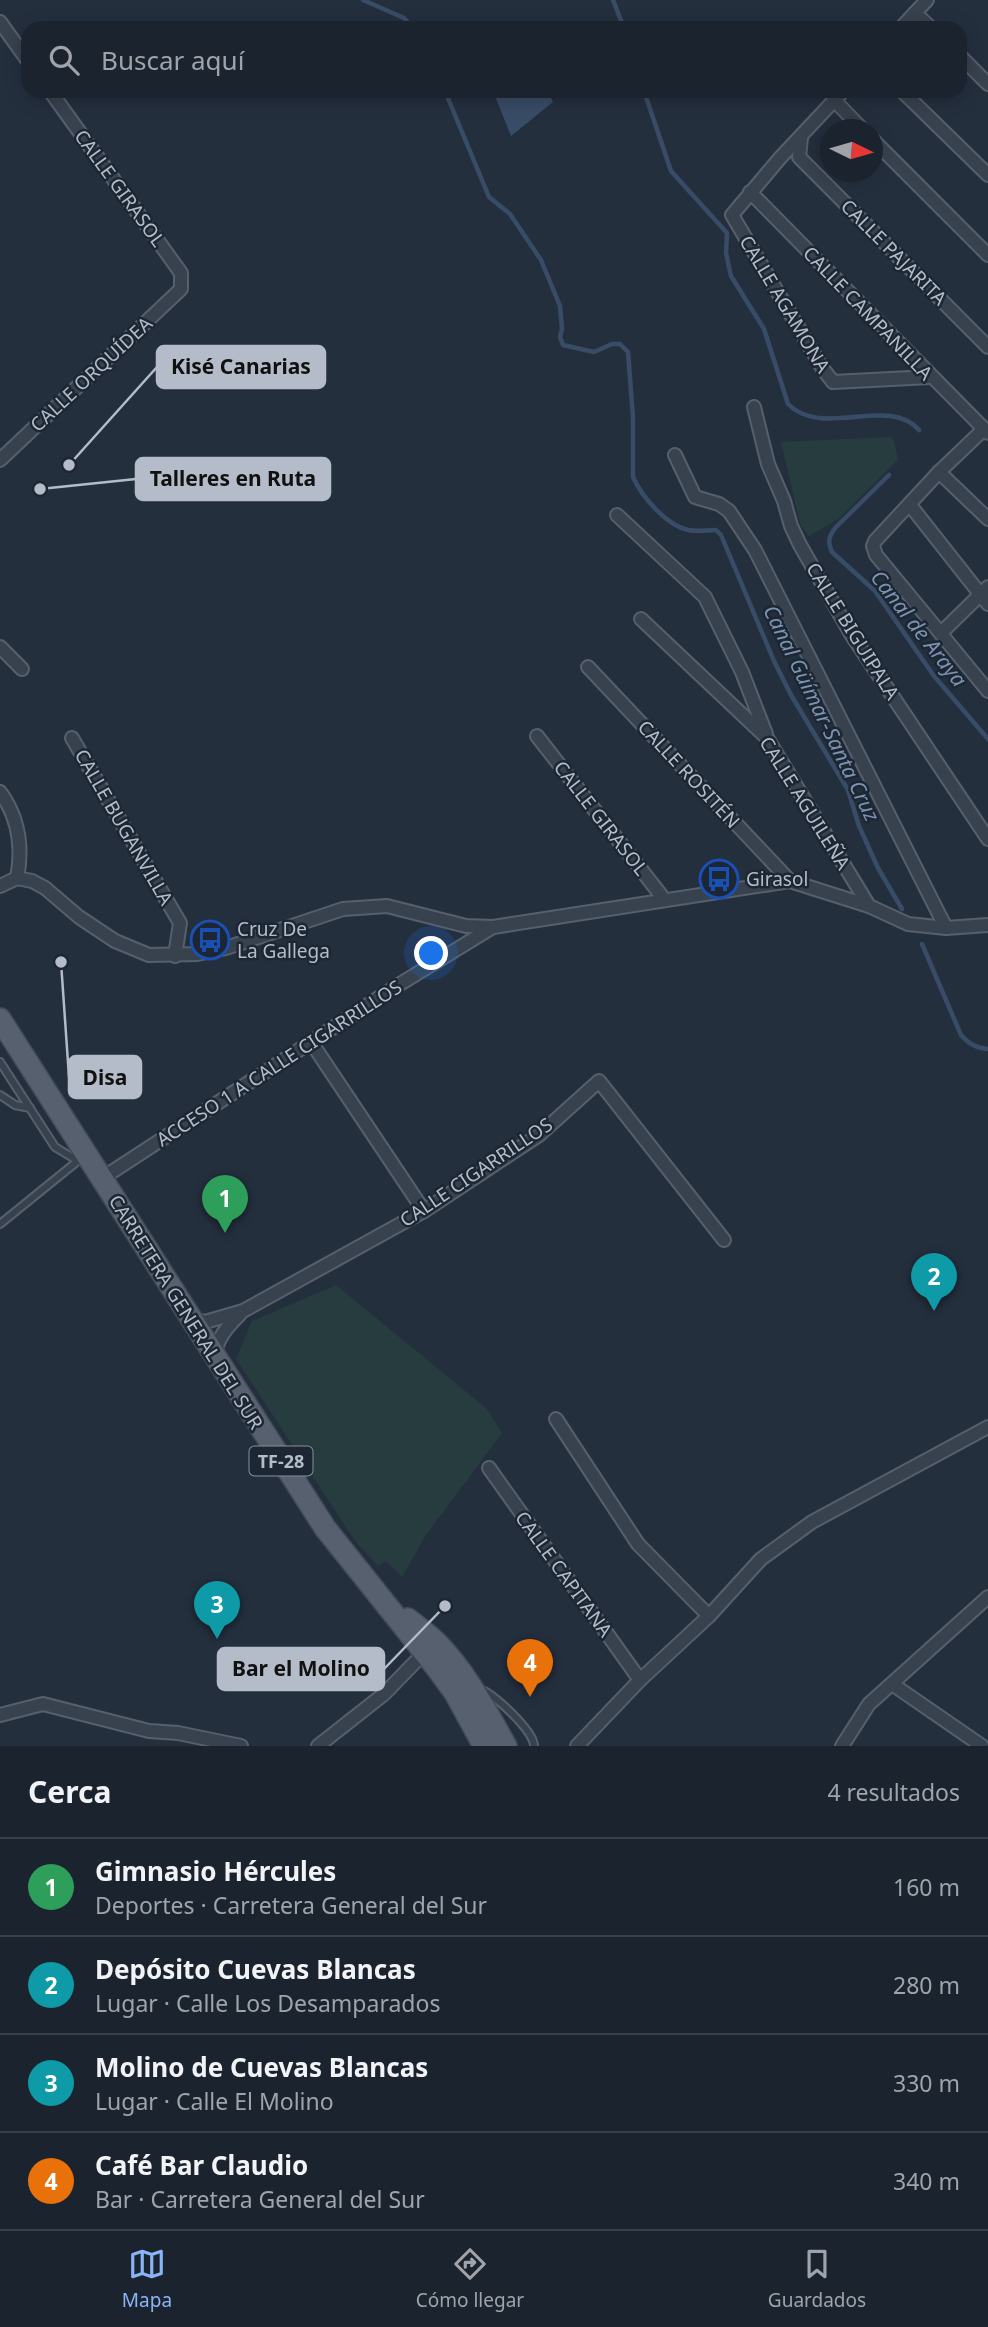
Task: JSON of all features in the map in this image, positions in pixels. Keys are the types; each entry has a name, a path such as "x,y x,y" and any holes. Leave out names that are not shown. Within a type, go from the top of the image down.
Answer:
{"main road":[{"name":"CARRETERA GENERAL DEL SUR","path":"0,1019 82,1158 102,1179 324,1528 455,1693 484,1746"},
{"name":"CARRETERA GENERAL DEL SUR","path":"382,1598 436,1642 472,1686 506,1746"}],"street":[{"path":"908,21 927,0"},
{"path":"915,13 924,21"},
{"path":"0,22 21,51"},
{"path":"967,64 988,84"},
{"name":"CALLE GIRASOL","path":"55,98 181,273 181,289"},
{"path":"750,192 837,98"},
{"path":"840,98 855,119"},
{"path":"909,98 988,175"},
{"path":"780,158 799,158 801,138"},
{"path":"883,149 988,255"},
{"name":"CALLE PAJARITA","path":"799,158 988,347"},
{"name":"CALLE AGAMONA","path":"750,192 732,215 822,369 833,382 930,377"},
{"name":"CALLE CAMPANILLA","path":"750,192 986,431"},
{"name":"CALLE ORQUÍDEA","path":"0,460 181,289"},
{"name":"CALLE BIGUIPALA","path":"754,407 768,464 784,501 790,526 800,545 851,634 988,839"},
{"path":"986,431 939,472 873,546 876,555 988,691"},
{"path":"675,455 695,497 719,504 729,511 755,550 946,928"},
{"path":"939,472 988,519"},
{"path":"910,505 985,596 941,634"},
{"path":"617,515 705,597 742,672 767,738"},
{"name":"CALLE AGUILEÑA","path":"641,619 767,738 869,906"},
{"path":"0,647 22,670"},
{"name":"CALLE ROSITÉN","path":"588,667 790,881"},
{"name":"CALLE GIRASOL","path":"537,736 664,899"},
{"name":"CALLE BUGANVILLA","path":"72,738 180,923 175,956"},
{"path":"0,792 18,824 21,859 17,878"},
{"path":"0,886 17,878 32,881 115,942 149,955 197,954 226,947 343,908 387,906 466,926 493,927 790,881 869,906 908,925 946,928 988,925"},
{"name":"ACCESO 1 A CALLE CIGARRILLOS","path":"102,1179 493,927"},
{"path":"311,1042 424,1210"},
{"name":"CALLE CIGARRILLOS","path":"243,1311 424,1210 539,1135 599,1081 724,1240"},
{"path":"189,1318 205,1322 243,1311"},
{"path":"214,1357 224,1331 243,1311"},
{"path":"556,1419 638,1544 709,1615"},
{"path":"577,1746 640,1680 709,1615 761,1559 812,1522 984,1430"},
{"name":"CALLE CAPITANA","path":"489,1468 640,1680"},
{"path":"842,1746 869,1704 988,1597"},
{"path":"318,1746 384,1693 424,1653"},
{"path":"892,1684 982,1746"},
{"path":"0,1715 43,1704 149,1731 178,1733 241,1746"}],"lane":[{"path":"0,1062 55,1147 82,1158 0,1224"},
{"path":"0,1096 15,1105 30,1108"},
{"path":"472,1686 489,1692 531,1734 534,1746"}],"green space":[{"path":"890,437 894,440 898,460 838,519 809,536 801,526 781,442"},
{"path":"336,1285 487,1409 502,1433 426,1535 402,1577 386,1561 378,1566 355,1541 236,1359 252,1321"}],"water":[{"path":"496,98 551,98 553,102 511,136"}],"waterway":[{"name":"Canal Güímar-Santa Cruz","path":"363,0 407,21"},
{"name":"Canal de Araya","path":"613,0 621,21"},
{"name":"Canal Güímar-Santa Cruz","path":"448,98 489,197 510,214 541,260 560,306 560,337 563,345 594,352 612,344 620,344 628,352 633,418 633,477 642,493 671,522 688,530 716,530 721,535 774,661 791,695 848,790 859,826 878,868 902,909"},
{"name":"Canal de Araya","path":"646,98 671,171 727,233 726,253 731,276 764,329 788,404 802,414 818,418 890,416 906,420 919,430"},
{"name":"Canal de Araya","path":"889,475 836,527 830,539 830,548 875,591 934,676 988,739"},
{"name":"Canal Güímar-Santa Cruz","path":"922,944 961,1035 973,1045 988,1049"}],"place":[{"name":"Kisé Canarias","path":"69,465"},
{"name":"Talleres en Ruta","path":"40,489"},
{"name":"Girasol","path":"719,879"},
{"name":"Cruz De La Gallega","path":"210,940"},
{"name":"Disa","path":"61,962"},
{"name":"Gimnasio Hércules","path":"225,1233"},
{"name":"Depósito Cuevas Blancas","path":"934,1311"},
{"name":"Bar el Molino","path":"445,1606"},
{"name":"Molino de Cuevas Blancas","path":"217,1639"},
{"name":"Café Bar Claudio","path":"530,1697"}]}
